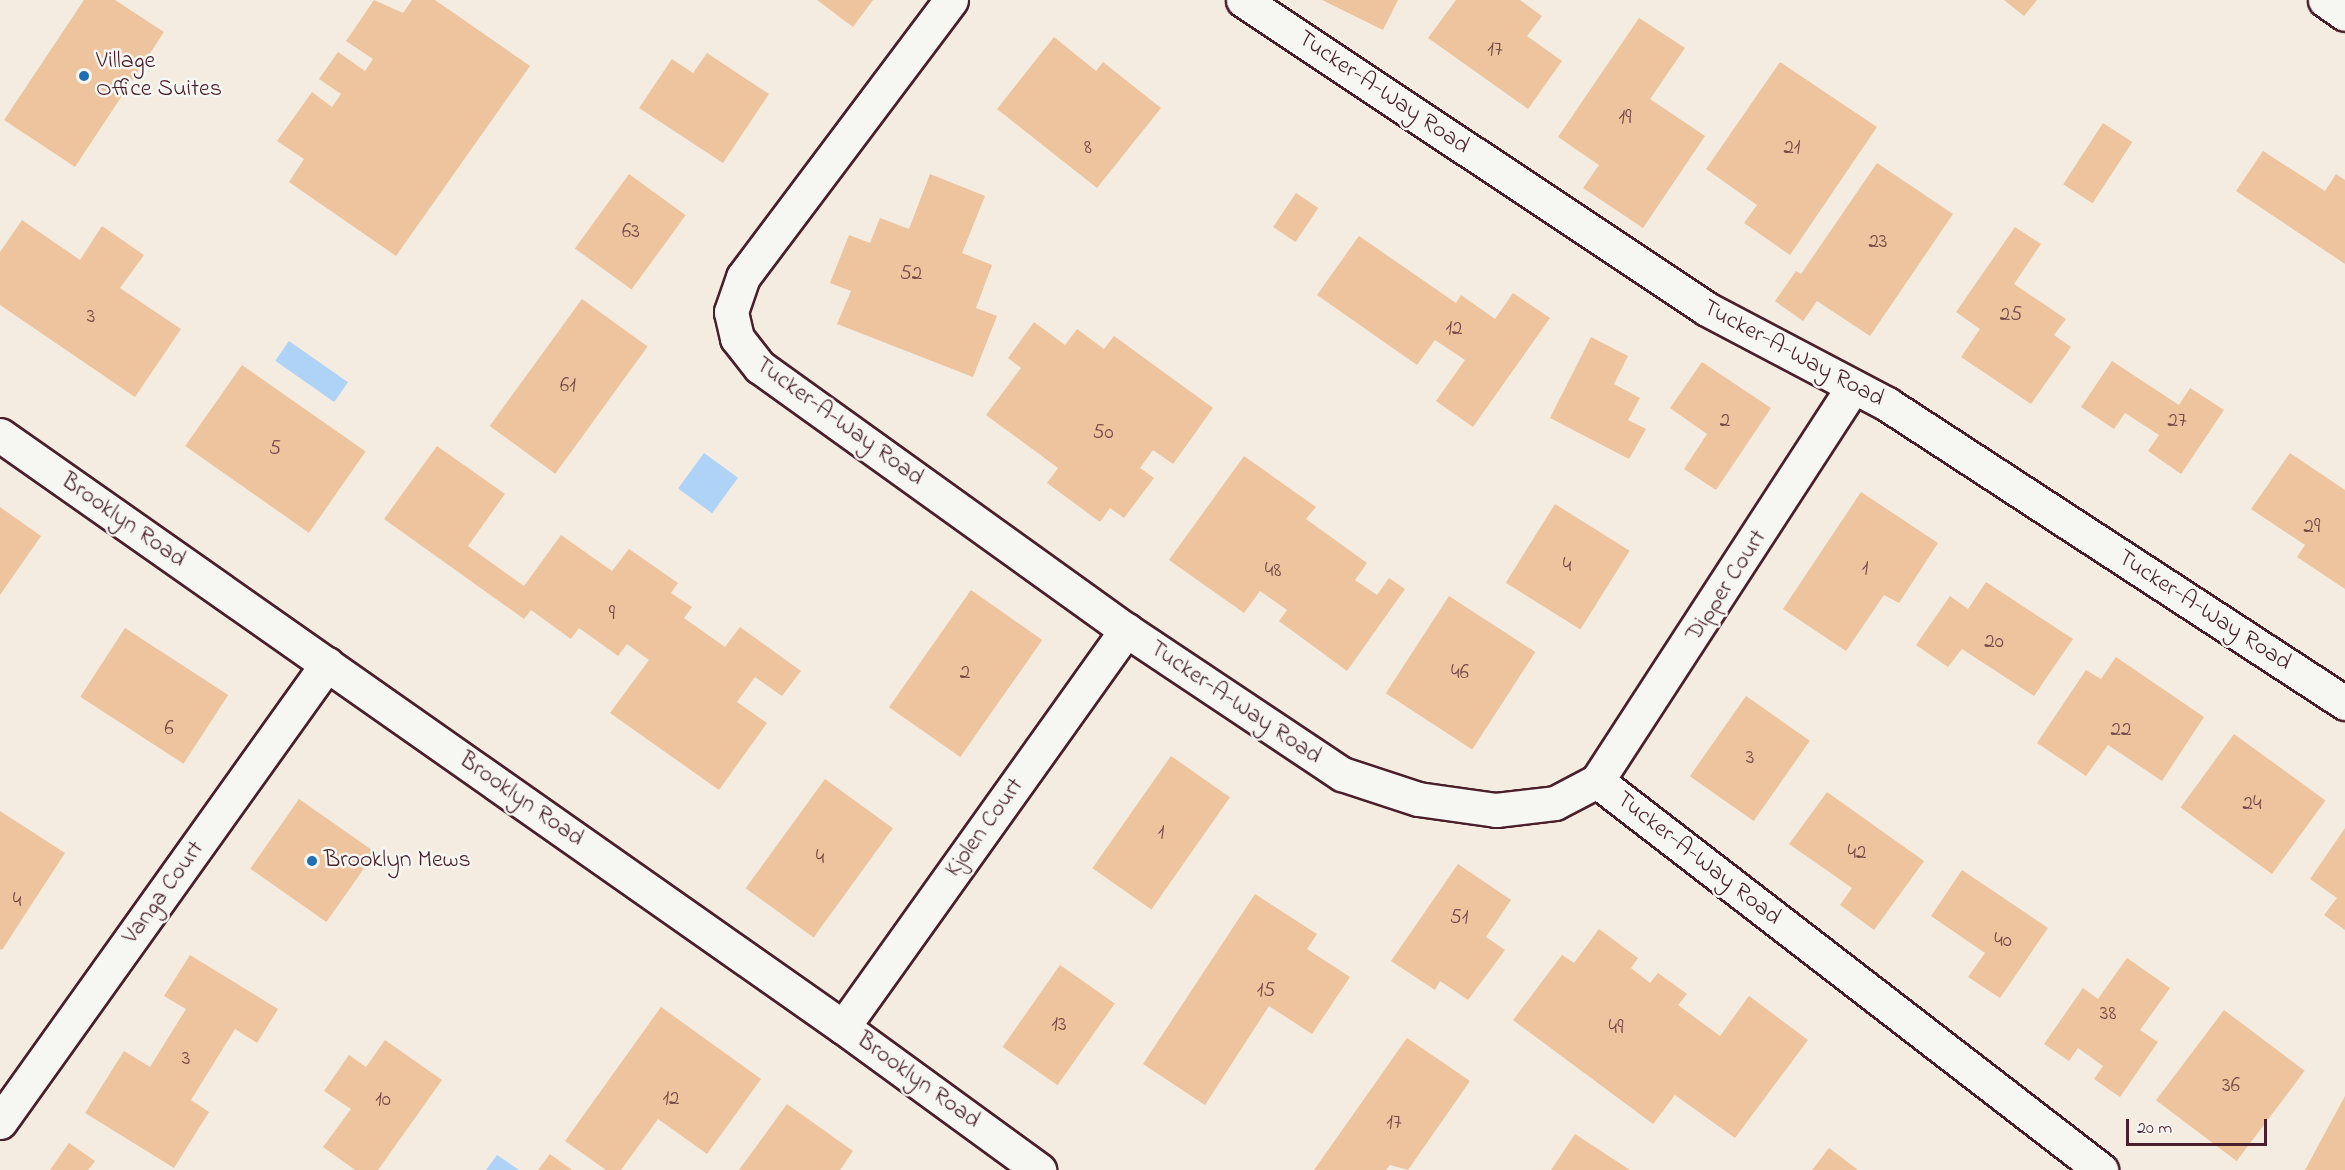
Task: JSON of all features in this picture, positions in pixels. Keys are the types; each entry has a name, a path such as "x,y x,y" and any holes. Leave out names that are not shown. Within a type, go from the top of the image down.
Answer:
{"street":[{"name":"Tucker-A-Way Road","path":"951,0 743,277 733,299 732,325 759,367 1126,630 1297,749 1379,788 1418,799 1496,810 1555,802 1597,782 2101,1170"},
{"name":"Tucker-A-Way Road","path":"1243,0 1707,309 1897,410 2345,703"},
{"path":"2325,0 2345,14"},
{"name":"Dipper Court","path":"1597,782 1853,387"},
{"name":"Brooklyn Road","path":"0,435 843,1027 1039,1170"},
{"name":"Kjolen Court","path":"843,1027 1126,630"},
{"name":"Vanga Court","path":"0,1122 327,664"}],"water":[{"path":"289,341 348,382 334,402 275,361"},
{"path":"704,453 738,478 712,513 678,489"},
{"path":"497,1155 519,1170 486,1170"}],"building":[{"name":"Village Office Suites","path":"84,0 115,0 164,32 75,167 4,120"},
{"path":"374,0 403,13 412,0 435,0 530,66 396,256 289,182 304,159 277,141 312,92 332,107 341,94 319,79 338,52 365,71 373,59 346,41"},
{"path":"817,0 873,0 853,27"},
{"path":"1322,0 1398,0 1383,30"},
{"path":"1456,0 1520,0 1542,16 1527,36 1562,61 1528,109 1428,38"},
{"path":"2004,0 2037,0 2024,16"},
{"path":"1639,18 1685,48 1650,99 1705,136 1643,228 1583,188 1599,165 1558,137"},
{"path":"1054,37 1096,71 1103,62 1161,108 1097,188 997,109"},
{"path":"707,53 769,94 723,163 639,108 672,59 693,73"},
{"path":"1780,62 1877,127 1790,255 1744,223 1757,205 1706,169"},
{"path":"2103,123 2132,142 2093,203 2063,184"},
{"path":"2263,151 2325,191 2336,174 2345,180 2345,264 2236,191"},
{"path":"1877,163 1953,214 1870,336 1817,301 1803,321 1775,301 1796,271 1801,274"},
{"path":"629,174 686,215 632,290 575,248"},
{"path":"930,174 985,196 962,253 992,265 976,308 997,316 973,377 837,324 851,291 830,283 849,235 870,243 880,218 909,229"},
{"path":"1296,193 1318,208 1295,242 1273,227"},
{"path":"22,220 80,260 102,226 144,255 120,288 181,329 135,397 0,305 0,252"},
{"path":"2015,227 2041,244 2014,284 2066,319 2054,335 2071,347 2031,404 1961,357 1980,329 1956,312"},
{"path":"1359,236 1456,303 1461,295 1495,319 1513,293 1550,318 1473,427 1436,401 1465,360 1435,340 1417,365 1317,295"},
{"path":"582,299 648,347 555,474 490,426"},
{"path":"1034,322 1065,345 1077,329 1104,349 1114,336 1213,408 1173,464 1153,450 1140,468 1154,478 1124,518 1110,508 1100,522 1047,483 1058,468 986,415 1021,368 1008,358"},
{"path":"1591,337 1628,356 1614,384 1640,398 1628,420 1646,429 1629,459 1550,418"},
{"path":"2112,361 2179,405 2190,388 2224,410 2181,474 2148,451 2159,435 2125,413 2114,429 2081,407"},
{"path":"1702,362 1771,408 1716,490 1684,469 1707,434 1670,408"},
{"path":"242,365 366,452 309,533 185,446"},
{"path":"437,446 505,494 468,546 524,586 561,535 612,571 629,549 678,583 671,593 692,607 684,618 725,647 740,627 801,671 782,696 755,677 737,702 767,723 719,790 610,713 649,660 627,644 618,656 579,628 571,639 531,610 524,619 384,519"},
{"path":"2290,453 2345,490 2345,589 2297,557 2305,545 2251,509"},
{"path":"1244,456 1316,507 1306,519 1367,563 1355,580 1377,595 1389,578 1405,589 1347,671 1279,621 1287,610 1260,591 1244,613 1169,560"},
{"path":"1861,492 1938,543 1899,603 1884,595 1846,651 1783,609"},
{"path":"1555,504 1630,551 1580,630 1506,583"},
{"path":"0,507 41,536 0,595"},
{"path":"1986,582 2073,639 2034,696 1962,649 1948,667 1916,645 1950,596 1968,609"},
{"path":"971,590 1042,640 960,757 889,707"},
{"path":"1449,596 1535,652 1472,749 1386,693"},
{"path":"125,628 228,695 183,764 80,697"},
{"path":"2116,657 2204,717 2162,781 2108,745 2086,776 2037,743 2086,670 2101,679"},
{"path":"1746,696 1810,741 1754,821 1690,776"},
{"path":"2234,734 2325,800 2272,874 2181,808"},
{"path":"1171,756 1230,797 1151,910 1092,868"},
{"path":"825,779 893,828 814,938 746,888"},
{"path":"1827,792 1924,861 1874,930 1840,905 1852,888 1789,844"},
{"name":"Brooklyn Mews","path":"299,799 375,852 326,922 250,869"},
{"path":"0,811 65,853 2,950 0,949"},
{"path":"2345,828 2345,930 2324,915 2337,898 2310,879"},
{"path":"1458,864 1511,900 1486,937 1505,950 1468,1000 1440,981 1435,990 1391,961"},
{"path":"1962,870 2048,928 2000,998 1968,977 1985,953 1931,916"},
{"path":"1255,894 1317,934 1307,949 1350,977 1312,1034 1269,1006 1205,1105 1143,1064"},
{"path":"1599,929 1638,958 1631,968 1650,983 1658,973 1687,994 1678,1005 1720,1036 1749,996 1808,1040 1735,1138 1675,1095 1653,1124 1513,1020 1562,955 1574,963"},
{"path":"190,955 278,1009 257,1043 235,1029 191,1100 209,1112 174,1168 85,1113 124,1051 150,1067 186,1009 164,996"},
{"path":"2127,958 2170,988 2140,1030 2158,1042 2120,1097 2094,1079 2103,1066 2078,1048 2069,1061 2044,1044 2083,988 2098,999"},
{"path":"1060,965 1115,1003 1058,1085 1003,1047"},
{"path":"661,1007 761,1079 707,1154 658,1119 621,1170 606,1170 565,1141"},
{"path":"2224,1010 2305,1071 2237,1161 2156,1100"},
{"path":"1407,1038 1470,1081 1408,1170 1390,1165 1386,1170 1314,1170"},
{"path":"385,1040 442,1080 378,1170 355,1170 323,1147 351,1109 324,1091 349,1055 366,1067"},
{"path":"2345,1096 2345,1170 2305,1170"},
{"path":"787,1104 853,1151 840,1170 739,1170"},
{"path":"1575,1134 1630,1170 1551,1170"},
{"path":"69,1143 95,1161 88,1170 50,1170"},
{"path":"1829,1148 1858,1170 1812,1170"},
{"path":"550,1154 572,1170 538,1170"}],"place":[{"name":"Village Office Suites","path":"84,76"},
{"name":"Brooklyn Mews","path":"312,861"}]}
